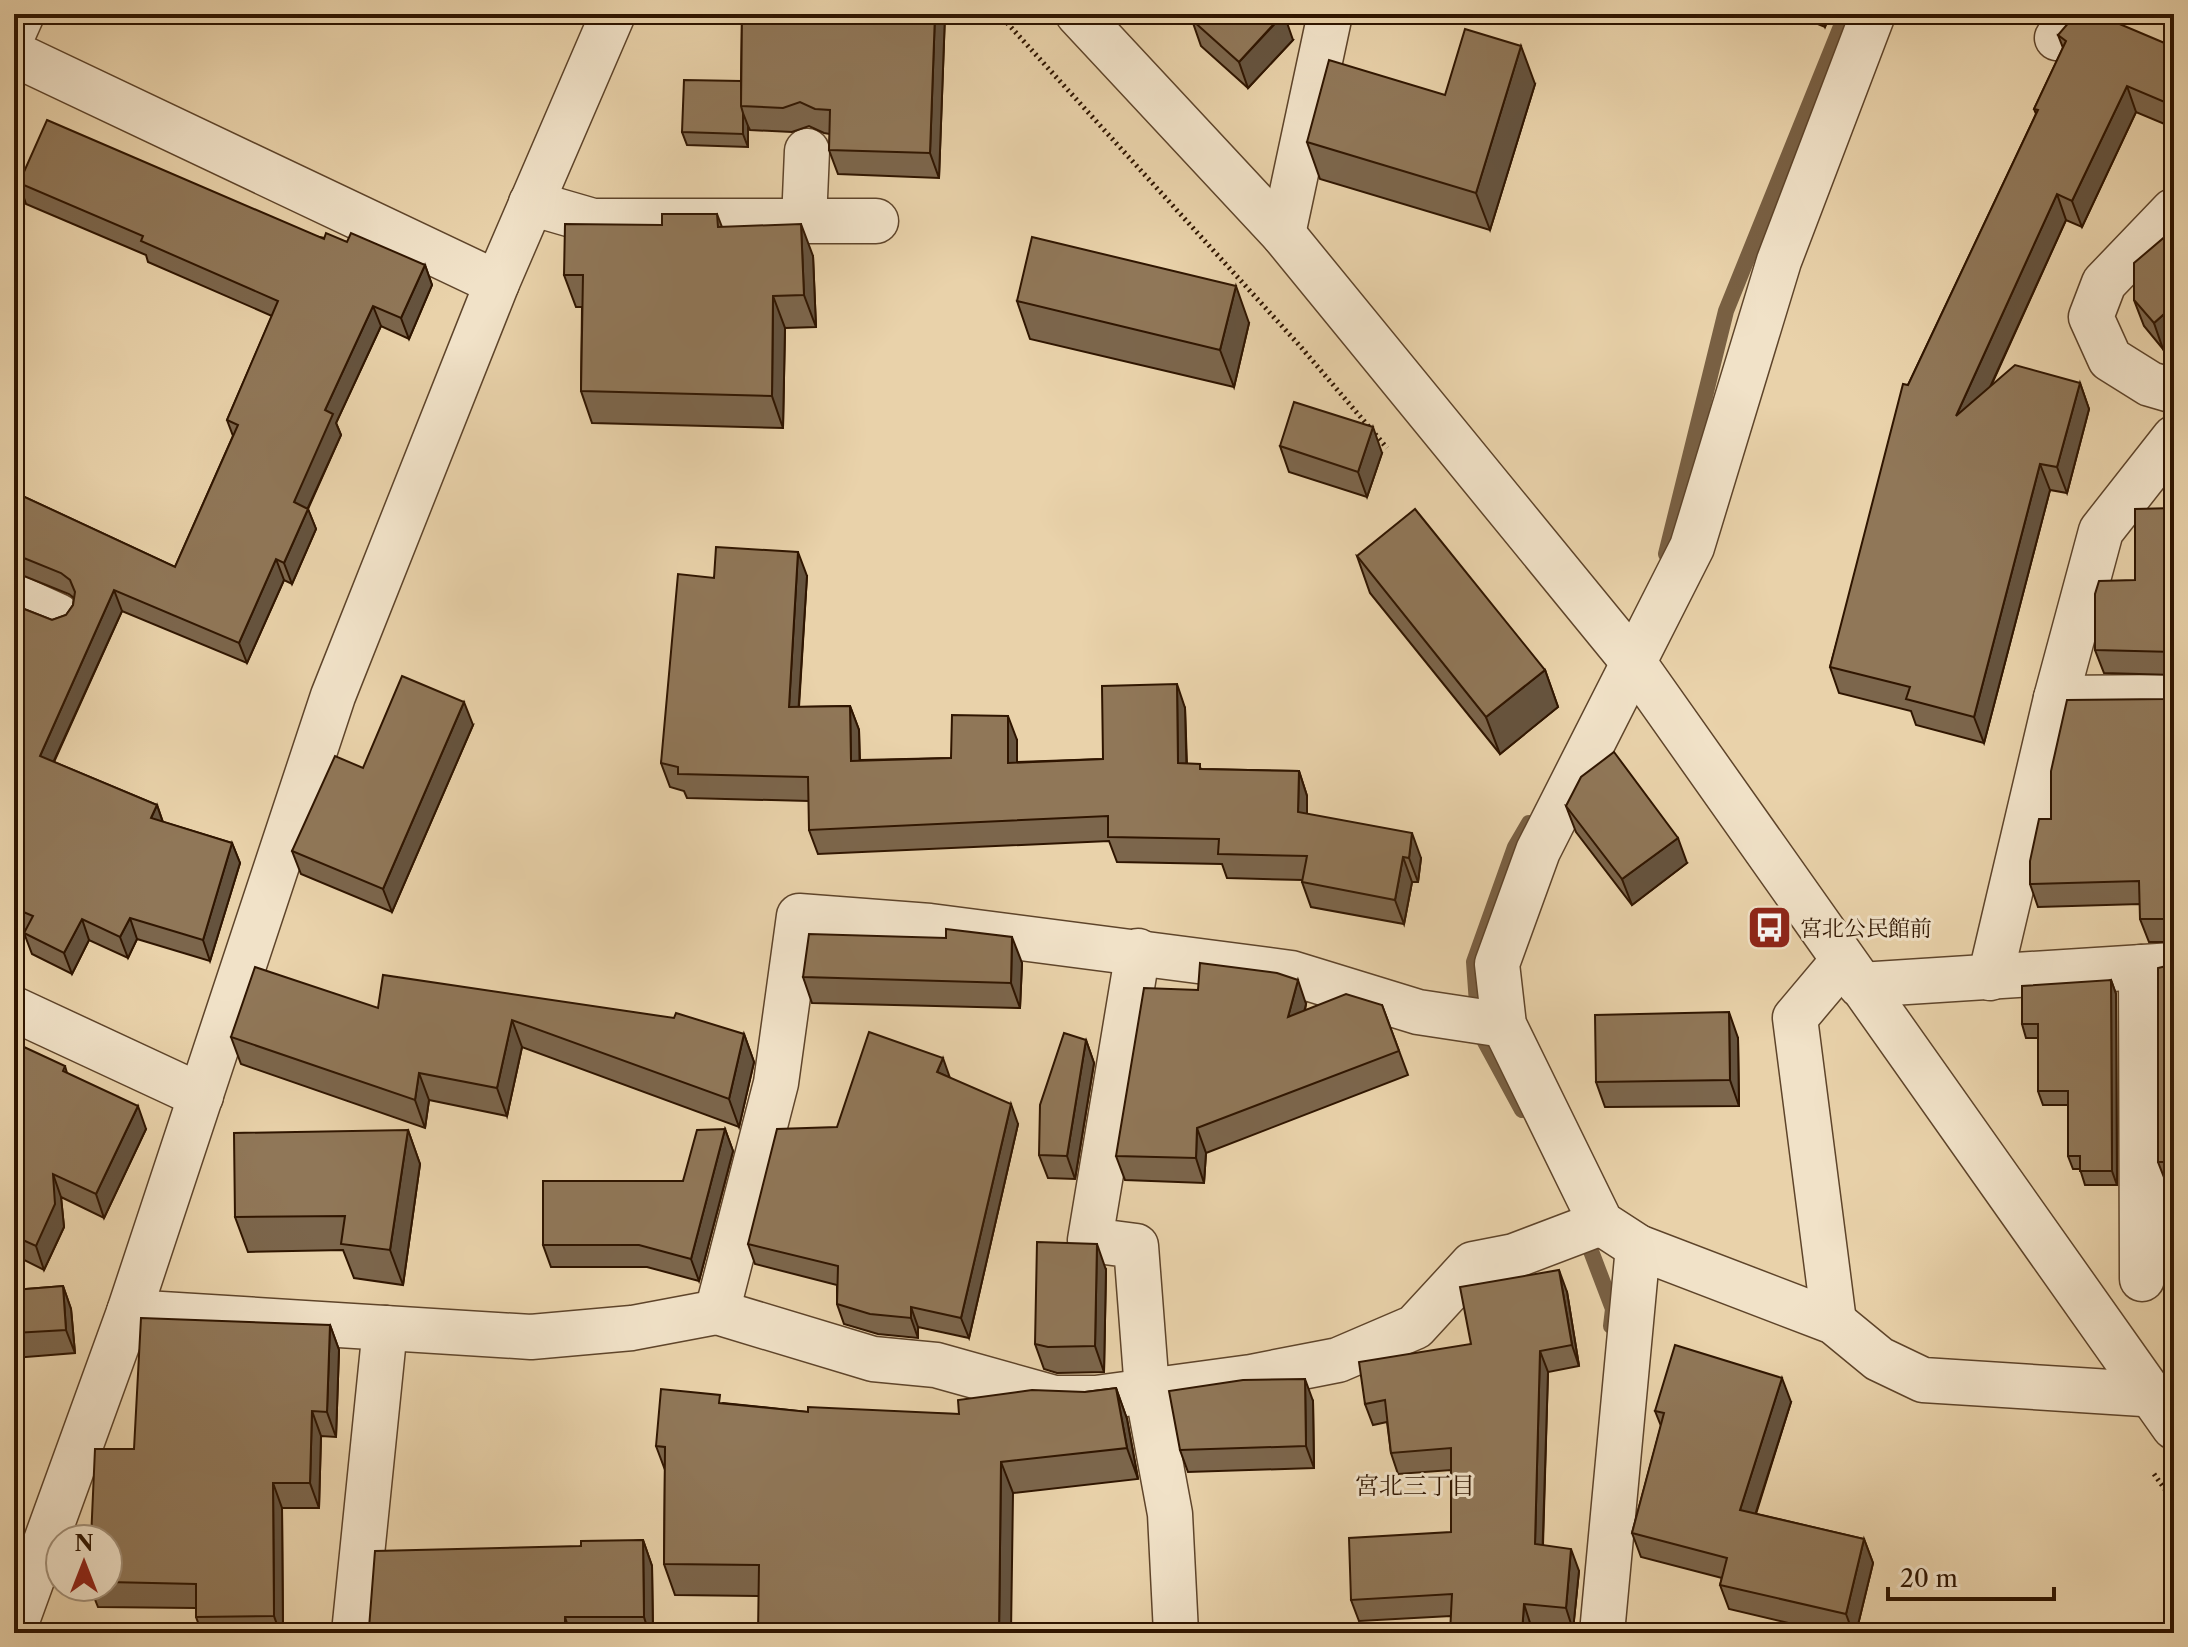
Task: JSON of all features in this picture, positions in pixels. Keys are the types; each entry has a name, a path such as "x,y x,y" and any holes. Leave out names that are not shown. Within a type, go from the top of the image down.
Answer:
{"street":[{"path":"14,32 22,14"},
{"path":"14,1629 129,1312 333,696 497,283 613,14"},
{"path":"1078,14 1283,234 1634,663 1852,973 2161,1394 2174,1427"},
{"path":"1283,234 1330,14"},
{"path":"1873,14 1779,261 1692,547 1634,663 1608,707 1527,879 1497,964 1504,1025 1601,1223 1638,1247 1834,1322 1879,1359 1923,1380 2161,1394"},
{"path":"14,54 497,283"},
{"path":"804,221 807,151"},
{"path":"531,203 593,221 876,221"},
{"path":"2173,211 2104,283 2091,317 2110,359 2150,384 2174,391"},
{"path":"1990,978 2056,698 2101,531 2174,438"},
{"path":"14,596 58,616"},
{"path":"2056,698 2174,697"},
{"path":"717,1312 776,1083 799,916 930,926 1291,973 1418,1012 1504,1025"},
{"path":"1138,951 1090,1240 1136,1246 1147,1390 1170,1514 1176,1633"},
{"path":"1834,1322 1795,1018 1852,973 1990,978 2158,966 2142,1279"},
{"path":"14,1009 201,1096"},
{"path":"129,1312 531,1337 632,1328 717,1312 873,1359 936,1365 1054,1398 1096,1398 1251,1377 1338,1360 1415,1327 1473,1264 1514,1256 1601,1223"},
{"path":"1602,1633 1638,1247"},
{"path":"354,1633 385,1328"}],"building":[{"path":"742,14 935,14 930,153 829,150 830,110 815,109 800,102 783,108 741,106"},
{"path":"1198,14 1283,14 1239,62 1192,20"},
{"path":"2076,14 2096,14 2174,47 2174,106 2127,86 2072,201 2057,194 1956,416 2015,365 2080,383 2057,467 2040,464 1974,717 1906,699 1910,687 1830,667 1903,384 1908,385 2038,110 2034,109 2066,41 2058,35"},
{"path":"1465,29 1521,46 1476,193 1307,142 1329,60 1445,95"},
{"path":"684,80 741,81 743,134 682,132"},
{"path":"47,120 324,239 326,233 347,242 351,233 425,265 401,318 373,306 325,410 333,414 294,502 308,509 284,563 276,559 239,643 114,590 40,756 157,805 151,818 232,843 203,940 130,918 120,937 82,919 64,953 24,933 33,916 14,908 14,605 52,620 66,615 73,605 75,592 70,580 61,573 14,554 14,492 175,567 238,425 227,420 278,301 141,241 143,236 19,183"},
{"path":"662,214 717,214 718,227 801,224 804,295 773,296 772,396 581,391 583,275 564,275 565,224 662,225"},
{"path":"2174,229 2174,305 2154,323 2134,300 2134,263"},
{"path":"1032,237 1236,286 1220,350 1017,301"},
{"path":"1294,402 1373,427 1358,472 1280,446"},
{"path":"2174,508 2174,652 2095,650 2095,594 2099,581 2135,580 2135,509"},
{"path":"1415,509 1545,670 1486,717 1357,556"},
{"path":"716,547 798,552 789,707 850,706 851,761 951,758 952,715 1008,716 1008,763 1103,759 1102,686 1177,684 1178,763 1200,764 1200,769 1299,771 1298,812 1412,833 1409,858 1403,857 1395,900 1302,882 1307,856 1218,854 1219,839 1108,837 1108,816 809,830 808,777 678,774 678,767 661,763 678,574 714,578"},
{"path":"402,676 464,702 383,889 292,851 335,756 363,768"},
{"path":"2174,697 2174,919 2140,919 2139,881 2030,884 2030,861 2039,819 2051,819 2051,771 2067,700"},
{"path":"1614,752 1678,838 1622,879 1566,806 1581,777"},
{"path":"946,929 1012,937 1011,983 803,977 809,934 946,938"},
{"path":"1200,963 1277,973 1298,980 1288,1017 1346,994 1382,1005 1399,1051 1197,1128 1196,1158 1116,1156 1144,988 1198,990"},
{"path":"2174,964 2174,1162 2158,1162 2158,968"},
{"path":"255,967 378,1008 383,975 674,1018 676,1013 744,1034 729,1099 512,1020 497,1088 419,1073 415,1100 231,1037"},
{"path":"2111,980 2112,1171 2080,1171 2080,1156 2068,1156 2068,1091 2038,1091 2038,1024 2022,1024 2022,986"},
{"path":"1729,1012 1730,1080 1596,1082 1595,1015"},
{"path":"869,1032 943,1058 937,1072 1011,1104 961,1318 911,1307 911,1318 870,1314 837,1304 838,1266 748,1244 777,1129 837,1127"},
{"path":"1064,1033 1086,1040 1067,1156 1039,1155 1040,1105"},
{"path":"24,1047 65,1066 63,1071 138,1106 96,1194 53,1174 55,1204 36,1246 14,1236 14,1068"},
{"path":"725,1129 691,1259 639,1245 543,1245 543,1181 683,1181 697,1130"},
{"path":"408,1130 390,1250 341,1244 345,1216 235,1217 234,1133"},
{"path":"1037,1242 1097,1244 1095,1346 1048,1347 1035,1344"},
{"path":"1559,1270 1572,1345 1540,1351 1535,1544 1571,1549 1566,1608 1524,1604 1522,1633 1450,1633 1452,1594 1351,1600 1349,1538 1451,1532 1451,1448 1391,1453 1385,1400 1365,1404 1359,1362 1471,1344 1460,1287"},
{"path":"63,1286 66,1330 14,1333 14,1290"},
{"path":"141,1318 330,1325 327,1412 312,1411 310,1483 273,1483 274,1616 196,1617 196,1584 124,1582 124,1523 92,1523 95,1449 134,1449"},
{"path":"1675,1345 1782,1378 1740,1510 1864,1539 1846,1614 1720,1585 1727,1558 1632,1533 1664,1413 1655,1411"},
{"path":"1305,1379 1306,1446 1180,1450 1169,1391 1243,1380"},
{"path":"1116,1388 1127,1448 1001,1462 999,1633 758,1633 759,1565 664,1564 665,1447 656,1446 661,1389 720,1395 719,1403 808,1412 808,1407 959,1414 958,1400 1032,1390 1085,1392"},
{"path":"643,1540 644,1617 565,1617 565,1630 369,1628 375,1551 581,1546 581,1541"}],"waterway":[{"path":"1666,554 1726,311 1846,14"},
{"path":"1522,1110 1479,1031 1474,962 1515,847 1529,823"},
{"path":"1583,1230 1613,1309 1611,1326"}],"place":[{"name":"宮北公民館前","path":"1769,928"}],"district":[{"name":"宮北三丁目","path":"1415,1486"}]}
